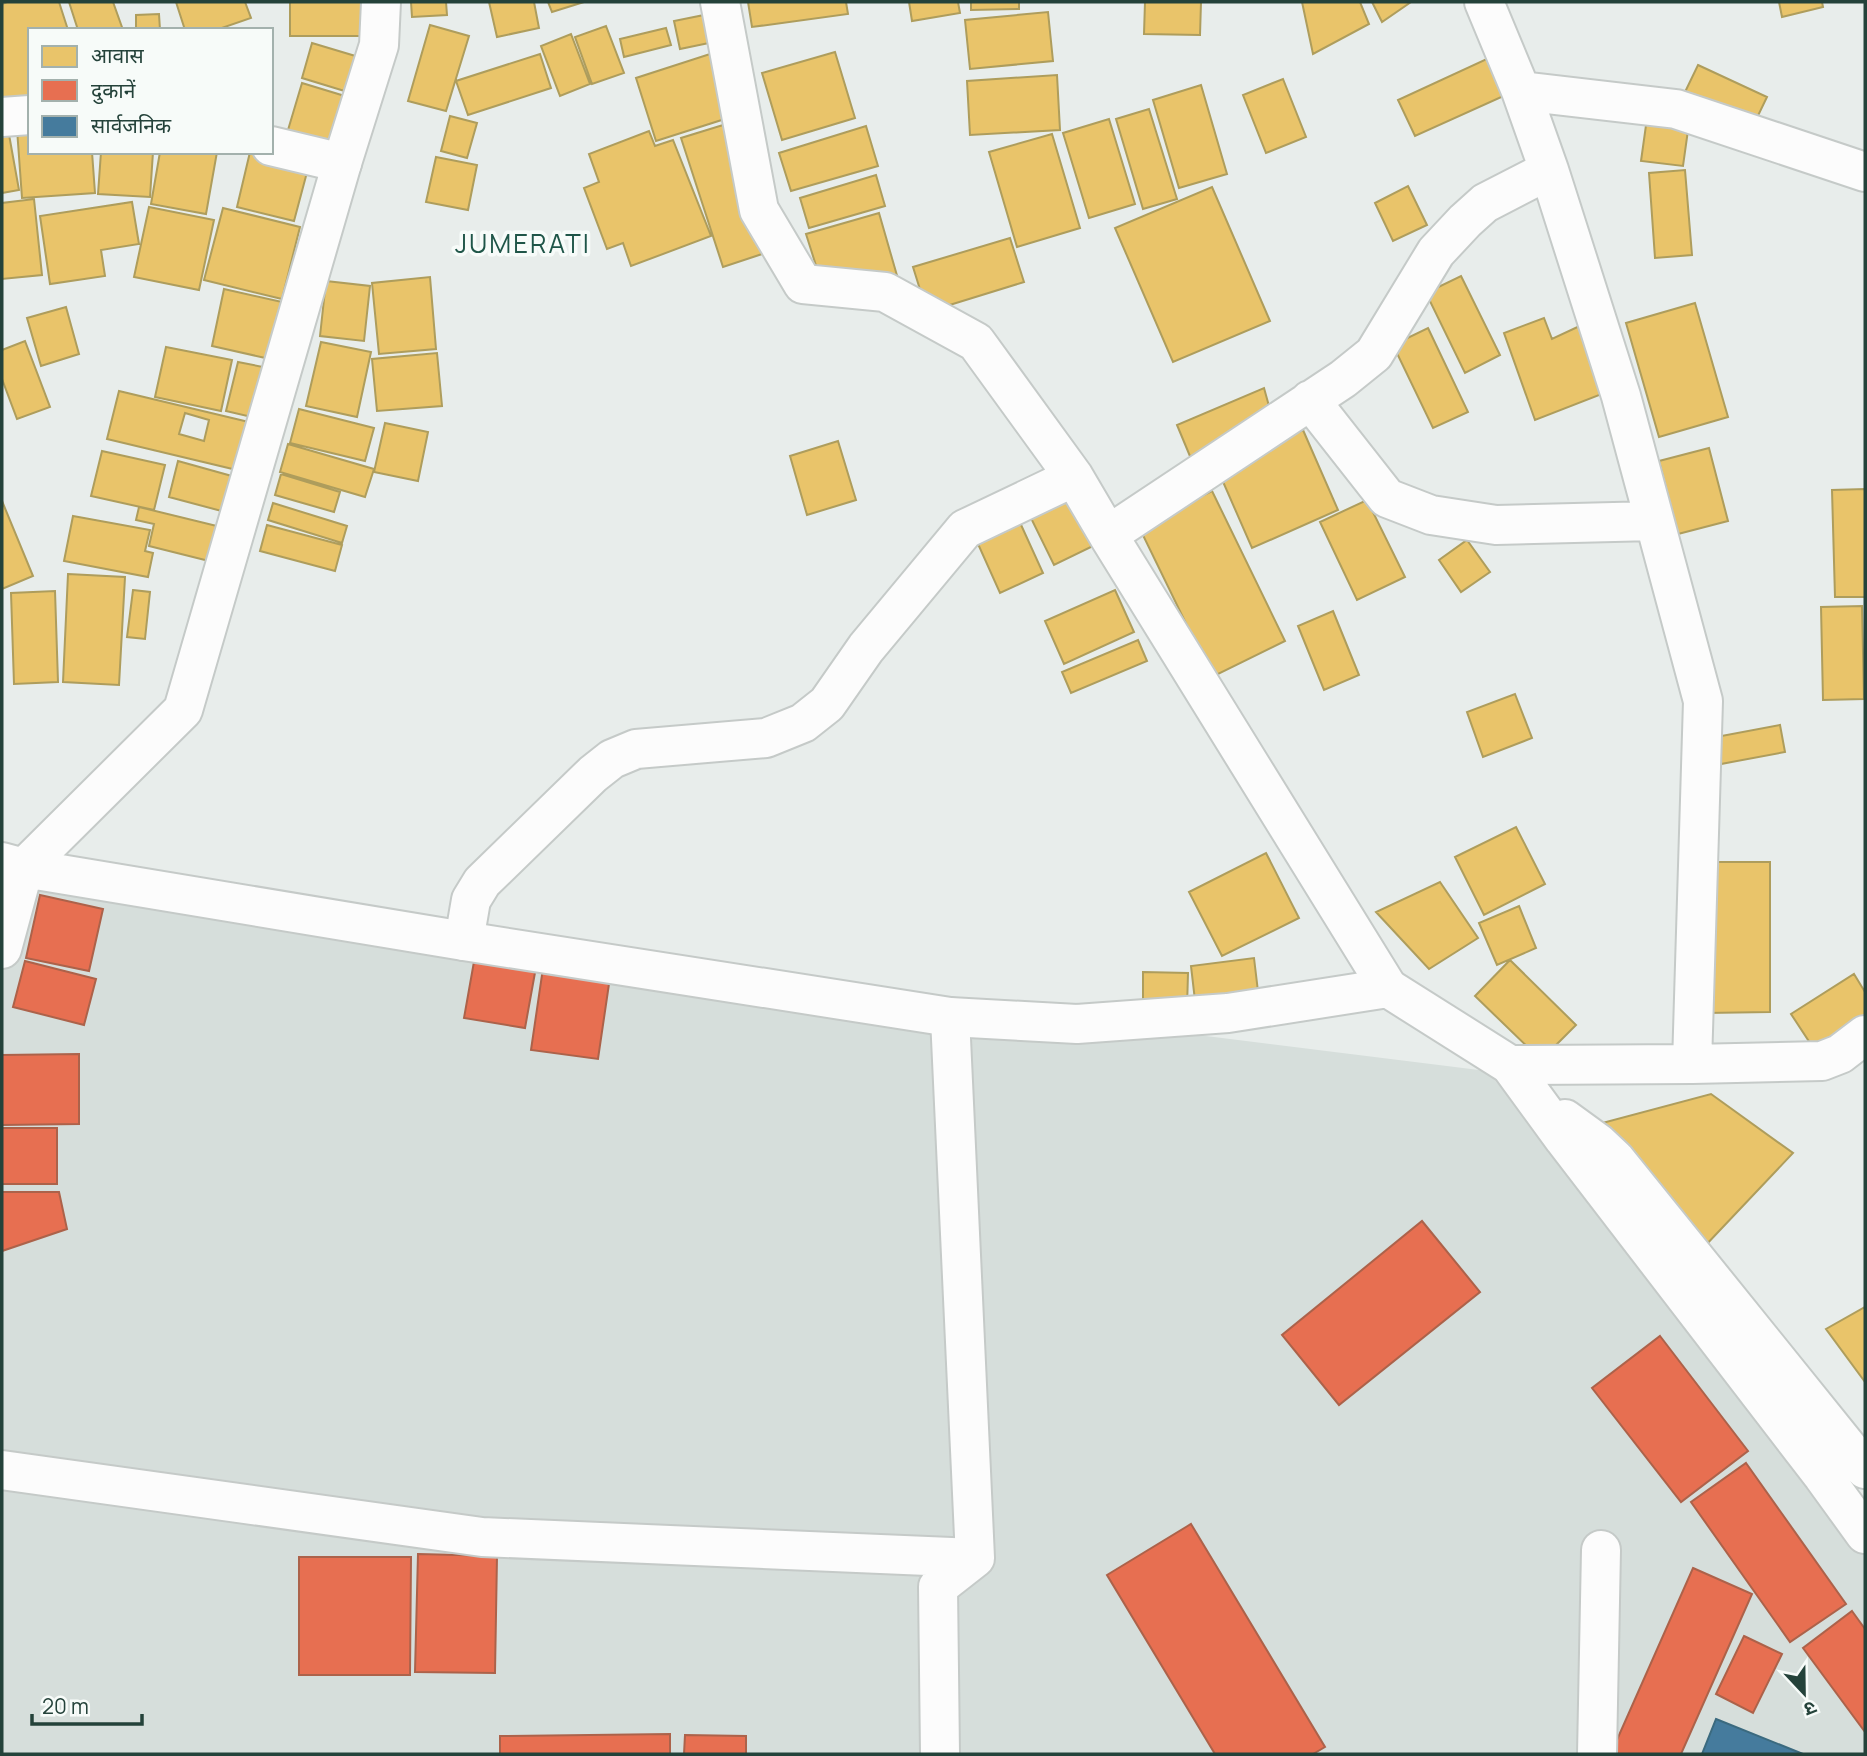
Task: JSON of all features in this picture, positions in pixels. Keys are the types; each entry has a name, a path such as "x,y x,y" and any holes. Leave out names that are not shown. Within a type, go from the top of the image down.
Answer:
{"street":[{"path":"2,949 13,865 184,710 342,163 379,45 380,2"},
{"path":"720,2 759,210 803,284 885,292 976,342 1074,477 1388,988 1510,1066 1865,1534"},
{"path":"1484,2 1549,170 1621,396 1703,701 1692,1064"},
{"path":"1521,92 1676,109 1865,172"},
{"path":"2,117 28,115"},
{"path":"273,146 342,163"},
{"path":"1108,535 1343,379 1374,354 1436,252 1465,221 1485,203 1549,170"},
{"path":"1310,400 1387,498 1431,516 1496,525 1654,521"},
{"path":"464,941 471,900 482,882 612,759 636,749 766,738 803,723 827,704 866,648 965,529 1074,477"},
{"path":"13,865 464,941 950,1017 1077,1024 1228,1013 1388,988"},
{"path":"950,1017 975,1558"},
{"path":"1510,1066 1822,1061 1840,1054 1865,1035"},
{"path":"1535,1097 1598,1143 1615,1159 1865,1469"},
{"path":"2,1470 482,1537 975,1558"},
{"path":"1597,1754 1601,1550"},
{"path":"940,1754 938,1587 975,1558"}],"shaded area":[{"path":"2,865 1086,1021 1487,1071 1865,1516 1865,1754 2,1754"}],"building: आवास":[{"path":"59,2 67,28 28,28 28,101 2,107 2,4"},
{"path":"69,2 113,2 122,28 77,28"},
{"path":"176,2 245,2 251,18 222,28 184,28"},
{"path":"290,2 366,2 367,36 290,36"},
{"path":"411,2 446,2 447,15 412,17"},
{"path":"489,2 534,2 539,28 497,37"},
{"path":"548,2 584,2 552,12"},
{"path":"748,2 846,2 848,14 752,27"},
{"path":"909,2 958,2 960,13 912,21"},
{"path":"971,2 1019,2 1019,9 971,10"},
{"path":"1145,2 1201,2 1200,35 1144,34"},
{"path":"1302,2 1360,2 1369,24 1313,54"},
{"path":"1372,2 1411,2 1382,22"},
{"path":"1779,2 1822,2 1823,7 1782,17"},
{"path":"1048,12 1053,61 970,69 965,20"},
{"path":"159,14 160,28 136,28 136,15"},
{"path":"704,15 709,43 680,49 674,21"},
{"path":"430,25 469,36 446,111 408,101"},
{"path":"606,26 624,73 592,84 575,37"},
{"path":"666,28 671,45 624,57 620,39"},
{"path":"571,34 590,84 560,96 541,46"},
{"path":"312,43 362,58 351,93 302,78"},
{"path":"835,52 855,118 782,140 762,73"},
{"path":"540,54 551,88 468,115 456,81"},
{"path":"710,54 731,117 656,141 636,78"},
{"path":"1491,57 1508,94 1415,136 1398,100"},
{"path":"1698,65 1767,97 1754,124 1685,92"},
{"path":"1057,75 1060,130 970,135 967,81"},
{"path":"1283,79 1306,137 1266,153 1243,95"},
{"path":"302,83 348,97 331,154 285,140"},
{"path":"1201,85 1227,174 1179,188 1153,100"},
{"path":"1149,109 1177,199 1143,209 1116,119"},
{"path":"450,116 477,123 467,158 441,151"},
{"path":"1647,118 1689,123 1683,166 1641,161"},
{"path":"1109,119 1135,204 1089,218 1063,133"},
{"path":"723,125 765,253 723,267 681,138"},
{"path":"866,126 878,166 791,191 779,153"},
{"path":"28,128 28,154 92,154 95,193 22,198 17,129"},
{"path":"8,129 19,190 2,193 2,130"},
{"path":"649,131 655,146 673,140 711,236 631,266 623,243 607,249 584,188 599,182 589,154"},
{"path":"1052,134 1080,228 1017,247 989,152"},
{"path":"273,152 310,161 294,221 237,207 250,154"},
{"path":"101,154 153,154 150,197 98,194"},
{"path":"160,154 217,154 206,214 151,204"},
{"path":"436,157 477,165 468,210 426,202"},
{"path":"1685,170 1692,255 1655,258 1649,173"},
{"path":"876,175 885,206 809,228 800,198"},
{"path":"1408,186 1427,225 1393,241 1375,203"},
{"path":"1212,187 1270,321 1173,362 1115,228"},
{"path":"34,199 42,275 2,279 2,203"},
{"path":"132,202 139,244 101,250 105,276 50,284 40,216"},
{"path":"149,207 214,220 199,290 134,277"},
{"path":"223,208 300,227 282,299 204,280"},
{"path":"879,213 900,286 819,275 806,234"},
{"path":"1010,238 1024,282 927,312 913,267"},
{"path":"1461,276 1500,355 1465,373 1426,293"},
{"path":"430,277 436,349 379,354 372,283"},
{"path":"326,281 370,286 364,341 320,336"},
{"path":"224,289 282,302 270,359 212,346"},
{"path":"1695,303 1728,417 1659,437 1626,323"},
{"path":"66,307 79,354 41,366 27,318"},
{"path":"1544,318 1552,339 1584,324 1607,392 1535,420 1504,333"},
{"path":"1428,328 1468,412 1433,428 1393,345"},
{"path":"25,341 50,407 17,419 2,379 2,350"},
{"path":"321,342 371,352 357,417 306,406"},
{"path":"166,347 232,360 221,411 155,397"},
{"path":"437,353 442,406 377,411 372,359"},
{"path":"238,362 268,368 256,418 226,411"},
{"path":"1264,388 1272,417 1192,461 1177,425"},
{"path":"119,391 253,423 241,471 107,439","holes":["185,413 209,420 204,441 179,434"]},
{"path":"299,409 374,428 365,461 290,443"},
{"path":"385,423 428,432 418,481 374,472"},
{"path":"1303,430 1338,510 1252,548 1217,468"},
{"path":"838,441 856,500 807,515 790,456"},
{"path":"288,444 374,469 365,497 280,472"},
{"path":"1709,448 1728,521 1678,534 1659,461"},
{"path":"102,451 165,465 154,510 91,496"},
{"path":"178,461 239,478 229,513 169,497"},
{"path":"281,474 340,492 334,512 275,495"},
{"path":"1865,489 1865,597 1835,597 1832,490"},
{"path":"1212,491 1285,641 1212,677 1139,527"},
{"path":"1069,492 1095,545 1054,565 1028,512"},
{"path":"1367,500 1405,577 1357,600 1320,522"},
{"path":"2,501 33,576 2,589"},
{"path":"273,503 347,526 342,543 268,520"},
{"path":"139,507 225,528 217,563 149,546 154,524 136,520"},
{"path":"73,516 150,530 145,551 153,553 148,577 64,561"},
{"path":"1017,516 1043,573 1000,593 974,535"},
{"path":"267,525 342,545 335,571 260,551"},
{"path":"1467,540 1490,572 1461,592 1439,560"},
{"path":"68,574 125,577 119,685 63,682"},
{"path":"133,590 150,592 145,639 127,637"},
{"path":"1115,590 1134,632 1064,664 1045,621"},
{"path":"55,591 58,682 14,684 11,593"},
{"path":"1862,606 1864,699 1823,700 1821,607"},
{"path":"1333,611 1359,675 1324,690 1298,626"},
{"path":"1138,640 1147,661 1071,693 1062,672"},
{"path":"1515,694 1532,738 1483,757 1467,712"},
{"path":"1780,725 1785,752 1721,764 1716,737"},
{"path":"1516,827 1545,884 1484,915 1455,857"},
{"path":"1266,853 1299,918 1222,956 1189,892"},
{"path":"1705,862 1770,862 1770,1012 1706,1013"},
{"path":"1440,882 1478,938 1429,969 1376,912"},
{"path":"1519,906 1536,948 1497,965 1479,923"},
{"path":"1254,958 1259,1000 1196,1009 1191,966"},
{"path":"1510,960 1576,1025 1541,1060 1475,996"},
{"path":"1143,972 1188,973 1187,1008 1143,1007"},
{"path":"1854,974 1865,992 1865,1020 1816,1052 1791,1014"},
{"path":"1711,1094 1793,1153 1704,1247 1591,1126"},
{"path":"1865,1307 1865,1382 1826,1329"}],"building: दुकानें":[{"path":"40,895 103,909 89,971 26,958"},
{"path":"475,956 536,967 525,1028 464,1018"},
{"path":"25,961 96,979 84,1025 13,1007"},
{"path":"543,968 610,977 598,1059 531,1050"},
{"path":"79,1054 79,1124 2,1125 2,1055"},
{"path":"2,1128 57,1128 57,1184 2,1184"},
{"path":"2,1192 59,1192 67,1229 2,1251"},
{"path":"1422,1221 1480,1292 1339,1405 1282,1335"},
{"path":"1660,1336 1748,1451 1681,1502 1592,1388"},
{"path":"1746,1463 1846,1604 1790,1642 1691,1502"},
{"path":"1191,1524 1325,1747 1313,1754 1215,1754 1107,1575"},
{"path":"418,1554 497,1556 495,1673 415,1672"},
{"path":"299,1557 411,1557 410,1675 299,1675"},
{"path":"1693,1568 1752,1594 1681,1754 1619,1754 1612,1751"},
{"path":"1852,1611 1865,1629 1865,1732 1803,1648"},
{"path":"1744,1636 1782,1654 1753,1713 1716,1694"},
{"path":"670,1734 670,1754 500,1754 500,1736"},
{"path":"685,1735 746,1736 746,1754 684,1754"}],"building: सार्वजनिक":[{"path":"1716,1719 1803,1754 1702,1754"}],"district":[{"name":"JUMERATI","path":"523,244"}]}
